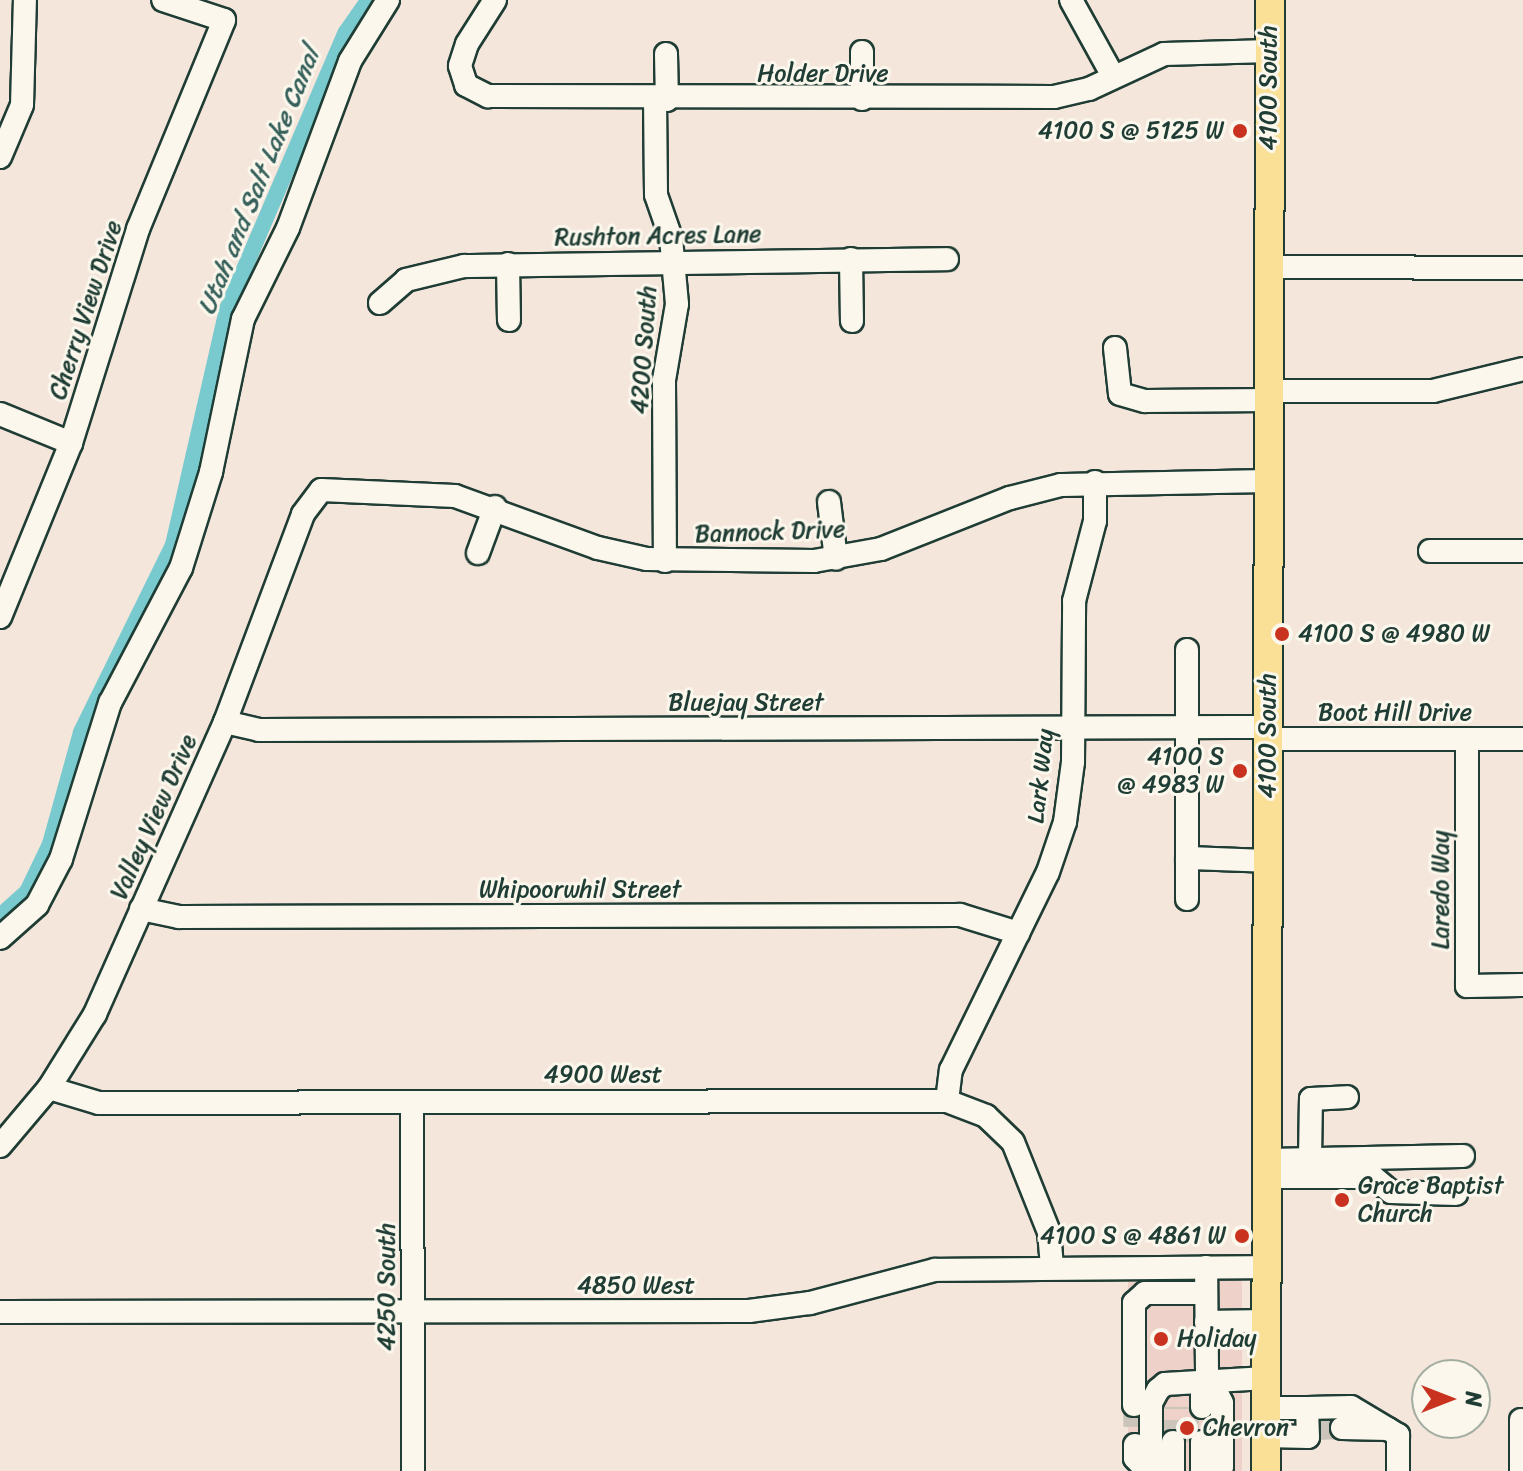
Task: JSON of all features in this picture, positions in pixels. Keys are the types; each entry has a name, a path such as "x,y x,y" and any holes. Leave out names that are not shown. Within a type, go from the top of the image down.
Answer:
{"main road":[{"name":"4100 South","path":"1266,1471 1270,0"}],"street":[{"path":"3,153 22,105 25,0"},
{"name":"Cherry View Drive","path":"0,617 9,571 71,443 138,229 224,20 163,0"},
{"path":"0,938 37,905 61,859 110,703 181,568 211,472 243,319 288,228 350,61 388,0"},
{"name":"Holder Drive","path":"495,0 461,59 463,79 475,93 661,99 1054,97 1089,89 1113,76 1175,52 1270,51"},
{"path":"1071,0 1113,76"},
{"path":"862,52 862,99"},
{"name":"4200 South","path":"665,561 664,380 676,316 674,264 656,195 666,54"},
{"path":"851,259 852,321"},
{"name":"Rushton Acres Lane","path":"380,303 412,277 456,267 947,259"},
{"path":"508,264 509,320"},
{"path":"1269,267 1523,268"},
{"path":"1115,348 1120,394 1145,401 1433,391 1523,369"},
{"path":"0,414 71,443"},
{"name":"Bannock Drive","path":"321,490 437,493 495,507 598,548 665,561 836,559 896,544 1027,492 1095,482 1269,481"},
{"name":"Lark Way","path":"947,1101 951,1070 1061,839 1071,782 1074,601 1095,521 1095,482"},
{"name":"Valley View Drive","path":"0,1146 49,1088 95,1014 225,722 303,514 321,490"},
{"path":"829,502 836,559"},
{"path":"478,553 495,507"},
{"path":"1430,551 1523,551"},
{"path":"1187,650 1187,899"},
{"name":"Bluejay Street","path":"225,722 259,730 1188,727 1268,733"},
{"name":"Boot Hill Drive","path":"1268,733 1523,739"},
{"name":"Laredo Way","path":"1467,739 1467,986 1523,985"},
{"path":"1187,858 1268,861"},
{"name":"Whipoorwhil Street","path":"141,909 179,917 946,914 985,919 1018,933"},
{"name":"4900 West","path":"49,1088 99,1103 947,1101 986,1116 1013,1142 1049,1232 1052,1268"},
{"path":"1310,1160 1311,1099 1347,1097"},
{"name":"4250 South","path":"412,1102 413,1471"},
{"path":"1267,1168 1310,1160 1463,1156"},
{"path":"1267,1168 1373,1177 1391,1192 1456,1194"},
{"path":"1188,1407 1206,1322 1206,1267"},
{"name":"4850 West","path":"0,1312 764,1310 810,1303 935,1270 1267,1267"},
{"path":"1134,1405 1134,1303 1138,1295 1206,1293"},
{"path":"1206,1322 1266,1321"},
{"path":"1149,1471 1151,1403 1158,1390 1193,1383 1266,1378"},
{"path":"1187,1442 1203,1471 1222,1467 1222,1403 1193,1383"},
{"path":"1266,1422 1310,1426 1351,1407 1398,1435 1398,1471"},
{"path":"1521,1420 1521,1471"},
{"path":"1342,1428 1389,1429"},
{"path":"1173,1471 1187,1442"},
{"path":"1187,1442 1188,1471"},
{"path":"1135,1445 1135,1458 1149,1471"}],"shaded area":[{"path":"1128,1276 1242,1276 1242,1471 1128,1471"}],"waterway":[{"name":"Utah and Salt Lake Canal","path":"0,916 27,892 50,844 81,732 173,545 227,309 346,32 368,0"}],"tunnel":[{"path":"1134,1405 1135,1445"},
{"path":"1173,1407 1173,1442"},
{"path":"1188,1407 1188,1442"},
{"path":"1317,1429 1342,1428"}],"place":[{"name":"4100 S @ 5125 W","path":"1240,131"},
{"name":"4100 S @ 4980 W","path":"1282,634"},
{"name":"4100 S @ 4983 W","path":"1240,771"},
{"name":"Grace Baptist Church","path":"1342,1200"},
{"name":"4100 S @ 4861 W","path":"1242,1236"},
{"name":"Holiday","path":"1161,1339"},
{"name":"Chevron","path":"1187,1428"}]}
